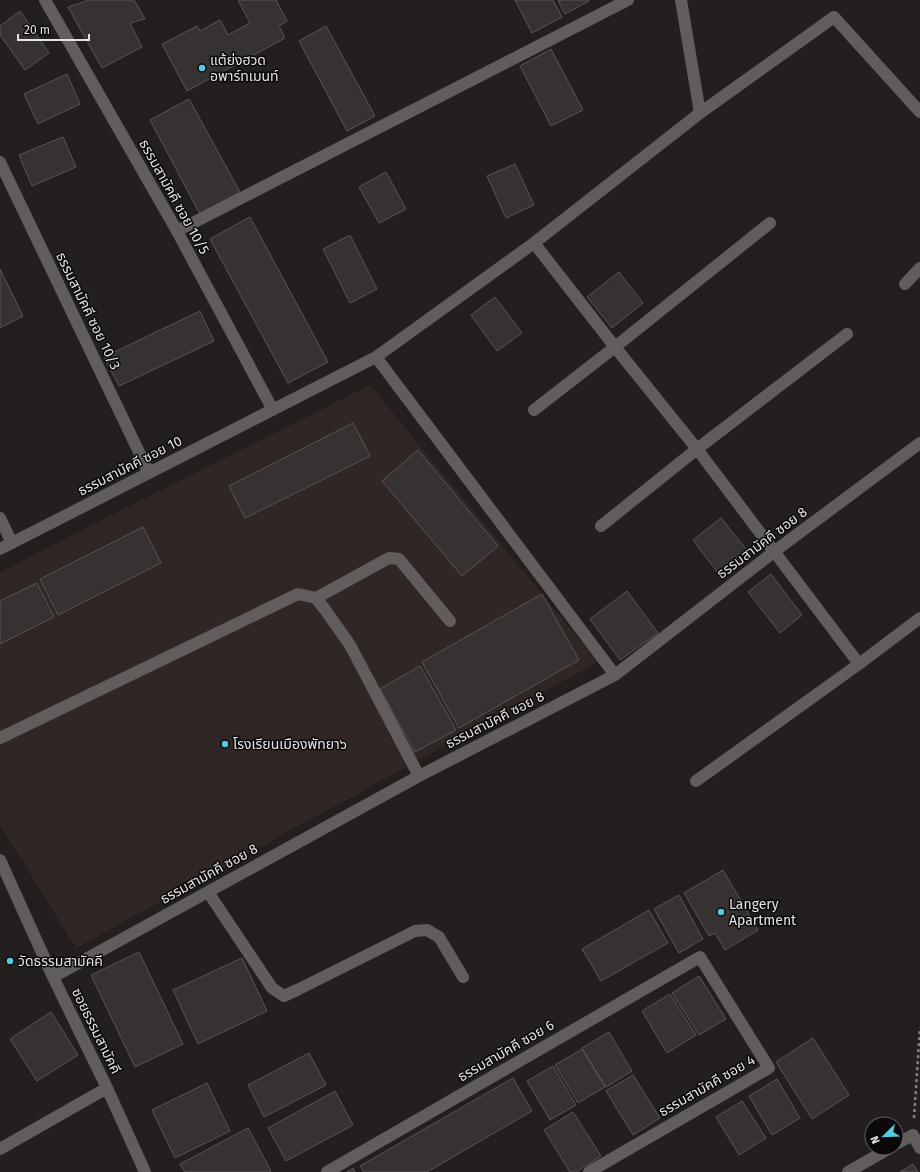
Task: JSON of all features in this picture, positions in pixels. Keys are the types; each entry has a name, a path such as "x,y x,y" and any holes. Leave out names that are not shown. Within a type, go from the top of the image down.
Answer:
{"street":[{"name":"ธรรมสามัคคี ซอย 10/5","path":"45,0 176,231 273,410"},
{"path":"176,231 628,0"},
{"path":"681,0 700,113"},
{"name":"ธรรมสามัคคี ซอย 10","path":"0,549 376,357 534,243 700,113 834,17 920,112"},
{"name":"ธรรมสามัคคี ซอย 10/3","path":"0,162 149,473"},
{"path":"534,410 770,223"},
{"path":"534,243 697,449 859,664"},
{"path":"905,284 920,268"},
{"path":"601,526 697,449 847,334"},
{"path":"376,357 614,675"},
{"name":"ธรรมสามัคคี ซอย 8","path":"53,977 419,776 614,675 775,551 920,443"},
{"path":"0,518 12,543"},
{"path":"316,598 389,558 399,559 450,621"},
{"path":"0,738 298,594 316,598 350,645 419,776"},
{"path":"696,781 859,664 920,618"},
{"name":"ซอยธรรมสามัคคี","path":"0,860 53,977 107,1088 145,1172"},
{"path":"208,892 272,988 284,996 299,990 415,931 427,930 439,937 463,977"},
{"name":"ธรรมสามัคคี ซอย 6","path":"327,1172 700,957"},
{"name":"ธรรมสามัคคี ซอย 4","path":"589,1172 769,1068 700,957"},
{"path":"0,1149 107,1088"},
{"path":"904,1140 913,1135 920,1148"},
{"path":"848,1172 876,1156"}],"path":[{"path":"913,1135 920,1028"}],"shaded area":[{"name":"โรงเรียนเมืองพัทยา๖","path":"370,385 598,662 76,948 0,825 0,572"}],"building":[{"path":"89,0 134,0 145,19 130,23 142,47 102,68 68,7"},
{"name":"แต้ย่งฮวด อพาร์ทเมนท์","path":"238,0 276,0 287,21 279,26 285,38 187,91 162,44 197,26 200,31 220,20 228,35 250,23"},
{"path":"515,0 553,0 562,17 532,33"},
{"path":"558,0 588,0 589,1 565,14"},
{"path":"20,11 49,53 25,70 0,35 0,26"},
{"path":"326,26 375,116 347,131 299,41"},
{"path":"551,49 583,110 551,126 520,66"},
{"path":"67,74 80,104 38,124 24,94"},
{"path":"189,99 240,192 200,214 150,120"},
{"path":"63,137 76,167 32,186 19,155"},
{"path":"515,164 534,205 506,218 487,176"},
{"path":"386,172 406,209 379,223 359,187"},
{"path":"250,217 328,362 288,383 210,239"},
{"path":"350,235 377,289 350,303 323,249"},
{"path":"0,269 23,316 0,328"},
{"path":"619,272 643,303 612,328 587,297"},
{"path":"495,297 522,333 497,351 471,315"},
{"path":"200,311 214,341 119,386 104,357"},
{"path":"353,423 370,456 245,518 229,486"},
{"path":"418,450 498,546 462,576 382,481"},
{"path":"721,518 750,554 721,577 693,540"},
{"path":"143,527 161,563 58,615 40,579"},
{"path":"771,574 802,615 780,633 748,592"},
{"path":"37,583 54,617 0,644 0,601"},
{"path":"627,591 658,633 620,660 590,619"},
{"path":"542,594 579,660 459,728 422,662"},
{"path":"420,666 456,730 415,752 380,689"},
{"name":"Langery Apartment","path":"723,870 758,930 725,950 715,933 709,936 684,893"},
{"path":"679,895 703,939 679,953 654,909"},
{"path":"649,910 668,943 601,981 582,949"},
{"path":"139,952 183,1044 135,1067 91,975"},
{"path":"242,958 267,1011 198,1044 173,990"},
{"path":"699,976 726,1019 699,1035 672,993"},
{"path":"670,994 696,1035 667,1053 642,1011"},
{"path":"51,1012 78,1055 37,1081 10,1039"},
{"path":"609,1032 632,1071 606,1087 582,1048"},
{"path":"813,1038 849,1095 812,1119 776,1062"},
{"path":"582,1049 605,1087 578,1103 555,1065"},
{"path":"309,1053 326,1085 264,1117 248,1085"},
{"path":"553,1066 576,1105 550,1120 527,1081"},
{"path":"633,1075 660,1118 633,1135 606,1091"},
{"path":"513,1078 532,1111 427,1172 364,1172 360,1166"},
{"path":"777,1079 800,1118 772,1135 749,1096"},
{"path":"207,1083 230,1131 175,1158 152,1110"},
{"path":"335,1091 353,1125 286,1161 268,1128"},
{"path":"742,1101 766,1138 739,1155 716,1117"},
{"path":"573,1112 601,1156 576,1172 570,1172 544,1130"},
{"path":"248,1128 271,1171 270,1172 185,1172 180,1164"},
{"path":"913,1164 918,1172 900,1172"},
{"path":"353,1168 355,1172 347,1172"}],"place":[{"name":"แต้ย่งฮวด อพาร์ทเมนท์","path":"202,68"},
{"name":"โรงเรียนเมืองพัทยา๖","path":"225,744"},
{"name":"Langery Apartment","path":"721,912"},
{"name":"วัดธรรมสามัคคี","path":"10,961"}]}
